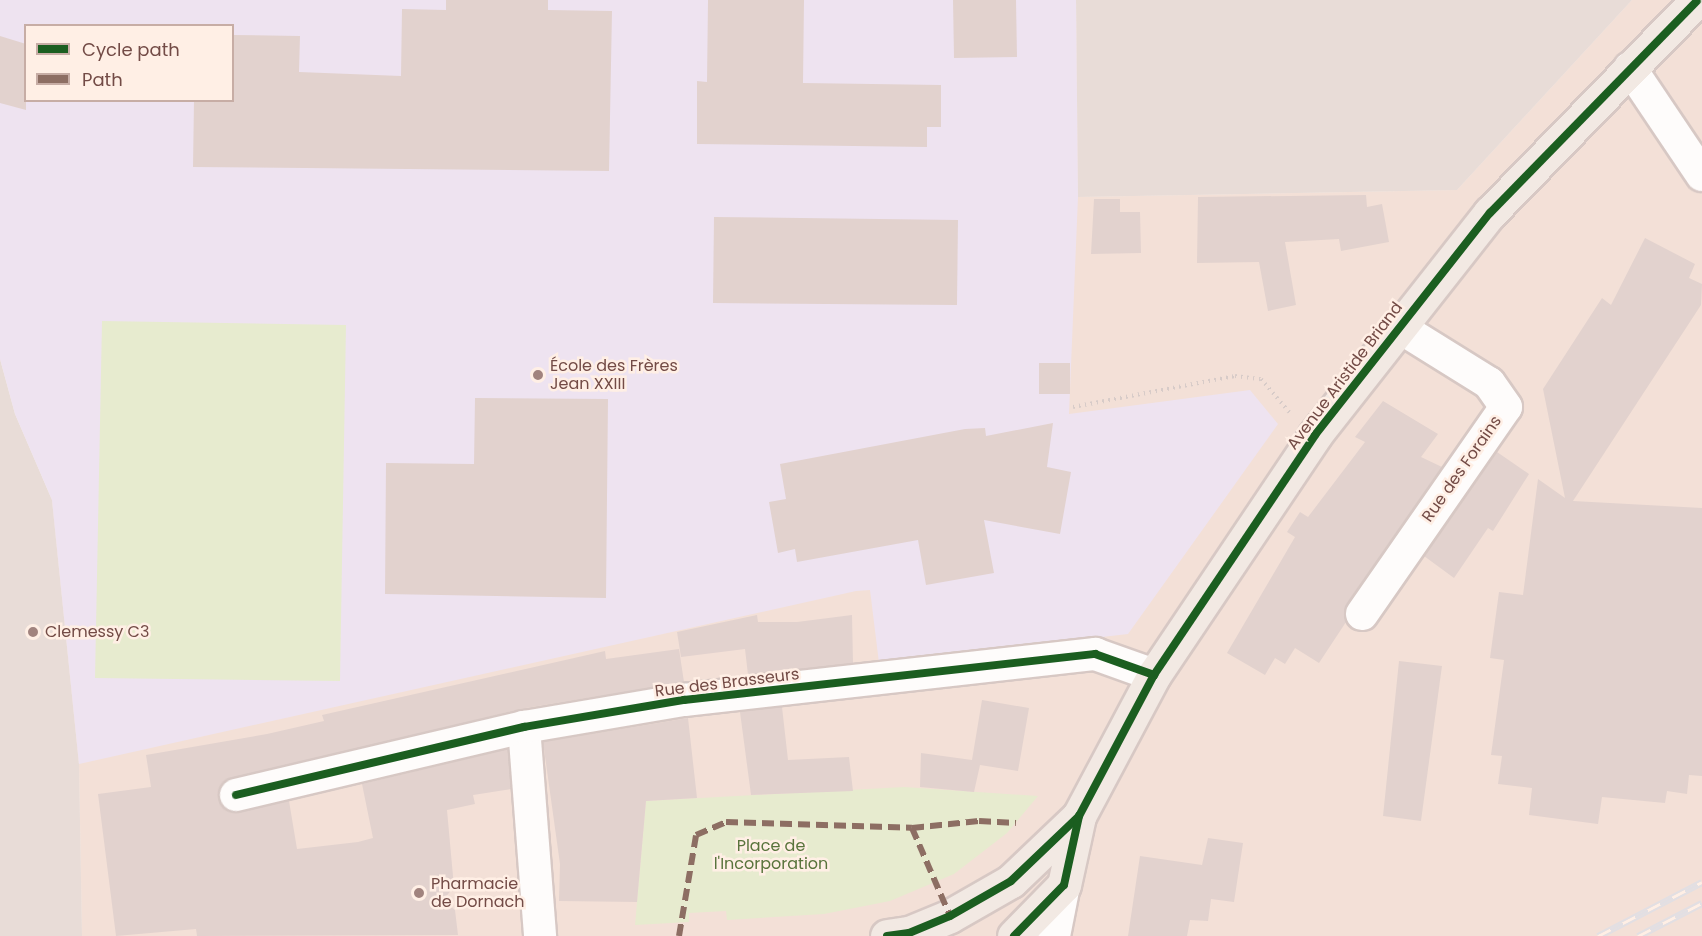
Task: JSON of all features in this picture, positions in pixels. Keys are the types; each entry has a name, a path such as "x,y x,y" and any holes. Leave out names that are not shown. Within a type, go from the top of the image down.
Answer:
{"main road":[{"name":"Avenue Aristide Briand","path":"1064,885 1079,816 1154,675 1315,435 1490,213 1697,0 1702,2"},
{"name":"Avenue Aristide Briand","path":"902,935 1011,881 1079,816"},
{"path":"1014,936 1064,885"}],"street":[{"path":"1630,68 1702,175"},
{"name":"Rue des Forains","path":"1362,614 1506,406 1489,383 1399,327"},
{"name":"Rue des Brasseurs","path":"236,795 524,727 684,700 1095,654 1154,675"},
{"path":"524,727 540,936"},
{"path":"1054,936 1064,885"}],"path":[{"path":"1073,407 1235,376 1261,379 1296,421 1315,435"}],"shaded area":[{"path":"0,0 1076,0 1079,197 1457,190 1632,0 1702,0 1702,936 82,936 79,764 52,500 0,359"},
{"name":"École des Frères Jean XXIII","path":"0,0 1076,0 1078,197 1069,414 1250,390 1278,424 1128,634 879,663 870,590 856,591 79,764 52,500 15,414 0,359"},
{"path":"1076,0 1632,0 1457,190 1078,197"},
{"name":"Clemessy C3","path":"0,359 15,414 52,500 79,764 82,936 0,936"}],"green space":[{"path":"102,321 346,325 340,681 95,678"},
{"name":"Place de l'Incorporation","path":"904,787 1038,796 1007,833 954,874 890,901 824,914 727,920 726,911 689,913 689,922 635,925 646,801"}],"building":[{"path":"446,0 548,0 548,10 612,11 609,171 193,167 194,102 234,102 234,35 300,36 299,72 401,76 402,9 446,10"},
{"path":"708,0 804,0 803,83 941,85 941,127 927,127 927,147 697,144 697,81 707,82"},
{"path":"953,0 1016,0 1017,57 954,58"},
{"path":"0,36 24,43 26,110 0,103"},
{"path":"1366,195 1367,207 1382,204 1389,242 1341,251 1339,239 1285,242 1296,305 1268,311 1259,262 1197,263 1198,197"},
{"path":"1094,199 1120,199 1120,212 1140,212 1141,253 1091,254"},
{"path":"714,217 958,220 957,305 713,303"},
{"path":"1645,238 1695,264 1689,278 1702,284 1701,305 1573,501 1702,508 1702,776 1689,775 1687,794 1667,791 1665,803 1602,797 1598,824 1529,815 1532,788 1498,784 1502,756 1491,755 1504,660 1490,658 1499,592 1523,595 1538,479 1565,498 1543,389 1602,298 1611,305"},
{"path":"1039,363 1070,363 1070,394 1039,394"},
{"path":"475,398 608,399 606,598 385,594 386,463 474,464"},
{"path":"1383,401 1438,434 1421,457 1442,467 1346,605 1346,622 1319,663 1295,648 1285,664 1275,658 1265,675 1227,653 1295,537 1287,532 1300,512 1308,517 1365,442 1355,437"},
{"path":"1053,423 1047,467 1071,472 1060,534 984,520 994,573 926,585 918,540 797,562 795,549 778,553 769,502 786,499 780,464 965,429 985,428 986,436"},
{"path":"1497,452 1529,474 1493,531 1488,528 1454,578 1424,556"},
{"path":"757,615 758,622 797,622 852,615 853,663 748,675 745,649 681,657 677,632"},
{"path":"679,649 684,682 520,709 223,782 219,800 231,812 289,801 297,849 358,842 373,838 362,784 508,749 511,789 473,795 475,804 447,810 454,887 443,900 455,910 458,935 197,936 196,929 116,936 98,794 151,787 146,755 267,734 324,721 322,715 605,651 606,659"},
{"path":"1399,661 1442,666 1421,821 1383,816"},
{"path":"982,700 1029,708 1018,771 980,765 974,792 920,787 921,753 972,760"},
{"path":"782,707 788,760 849,757 853,791 751,795 740,712"},
{"path":"688,718 697,798 646,801 637,902 559,901 560,864 543,742"},
{"path":"1208,838 1243,843 1234,902 1211,899 1208,921 1190,920 1187,936 1128,936 1140,856 1202,865"}],"railway":[{"path":"1598,936 1702,882"},
{"path":"1638,936 1702,903"}],"marked path":[{"path":"679,936 696,835 726,822 912,828 979,821 1016,823"},
{"path":"912,828 950,916"}],"cycle path":[{"path":"1014,936 1064,885 1079,816 1154,675 1315,435 1490,213 1697,1"},
{"path":"236,795 524,727 684,700 1095,654 1154,675"},
{"path":"887,936 909,933 950,916 1011,881 1079,816"}],"place":[{"name":"École des Frères Jean XXIII","path":"538,375"},
{"name":"Clemessy C3","path":"33,632"},
{"name":"Pharmacie de Dornach","path":"419,893"}]}
